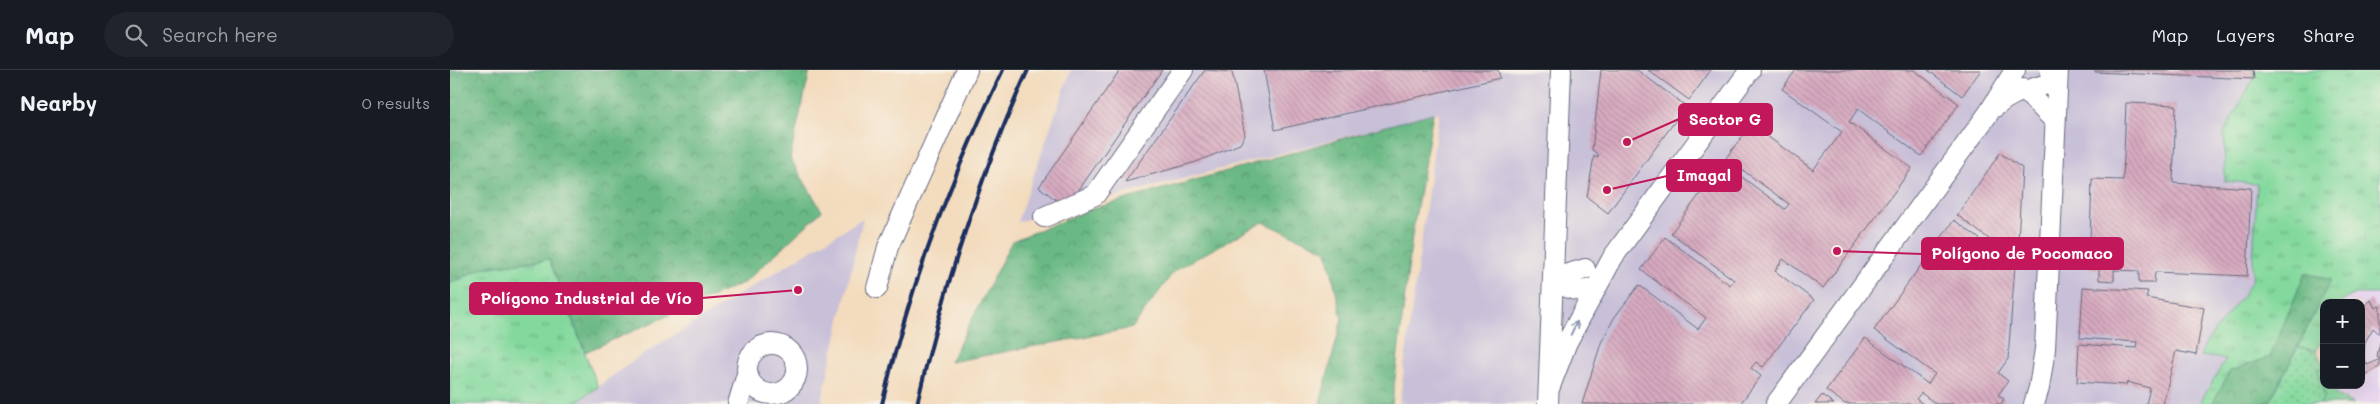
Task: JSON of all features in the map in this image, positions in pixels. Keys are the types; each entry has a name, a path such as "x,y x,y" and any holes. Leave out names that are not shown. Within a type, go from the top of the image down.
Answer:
{"street":[{"path":"877,288 888,247 967,70"},
{"path":"1044,217 1096,195 1183,70"},
{"path":"1549,396 1567,342 1613,257 1750,70"},
{"path":"2017,76 2046,85 2055,73"},
{"path":"2034,404 2039,388 2045,349 2056,121 2055,73"},
{"path":"1549,396 1562,74"},
{"path":"1776,404 1988,114 2005,98 2017,76"},
{"path":"2017,76 2056,121"},
{"path":"1556,234 1563,250 1574,262 1585,269"},
{"path":"1554,278 1585,269 1613,257"},
{"path":"1554,278 1574,291 1588,291 1596,287"},
{"path":"737,402 747,374 748,362 752,354 760,347 775,344 787,349 795,361 797,369 794,380 783,391 766,399 750,382 747,374"}],"shaded area":[{"path":"1071,70 2253,70 2254,79 2224,132 2225,146 2257,184 2252,280 2243,295 2207,341 2226,359 2199,404 1399,404 1439,112 1017,222"},
{"path":"863,218 821,404 574,404 633,361"},
{"path":"2354,294 2380,294 2380,404 2353,404 2336,395 2334,389 2365,389 2365,299 2347,299"}],"green space":[{"path":"450,70 810,70 790,158 822,211 745,282 585,352 549,259 482,268 450,284"},
{"path":"2253,70 2380,70 2380,294 2354,294 2347,299 2321,299 2330,280 2305,273 2269,404 2199,404 2226,359 2200,356 2207,341 2243,295 2252,280 2257,184 2225,181 2224,132 2254,79"},
{"path":"1433,113 1412,236 1392,404 1320,404 1342,319 1327,251 1263,222 1175,270 1132,328 950,362 1012,241 1092,209"},
{"path":"549,259 598,387 574,404 450,404 450,284 482,268"},
{"path":"2305,273 2331,280 2269,404 2212,404 2230,371 2270,357"},
{"path":"2320,301 2320,343 2316,351 2298,347"},
{"path":"2298,347 2316,351 2320,358 2320,369 2318,370 2320,389 2323,389 2325,396 2320,404 2269,404"},
{"path":"2323,389 2334,389 2336,395 2353,404 2320,404 2325,396"}],"building":[{"path":"1120,70 1162,70 1076,194 1059,202 1039,187"},
{"path":"1205,70 1232,72 1245,135 1240,144 1196,162 1125,182"},
{"path":"1264,70 1498,70 1500,78 1275,130"},
{"path":"1601,70 1637,70 1686,106 1608,213 1587,197 1594,156 1597,158 1599,155 1592,150"},
{"path":"1648,70 1711,70 1689,100"},
{"path":"1796,70 1914,70 1959,104 1921,156 1858,109 1849,122 1912,168 1823,288 1783,259 1775,271 1814,300 1763,367 1756,362 1751,368 1761,376 1740,404 1582,404 1601,343 1614,318 1639,285 1698,329 1706,318 1641,270 1665,237 1730,285 1734,280 1671,233 1723,163 1785,209 1789,204 1726,158 1751,124 1813,170 1842,132 1782,89"},
{"path":"1928,70 1981,70 1962,96"},
{"path":"2095,70 2253,70 2254,79 2095,72"},
{"path":"2126,103 2176,105 2173,183 2251,188 2247,276 2155,272 2154,283 2139,283 2139,271 2114,270 2114,281 2099,280 2099,269 2089,269 2092,179 2123,180"},
{"path":"2000,153 2022,168 2017,260 1957,215"},
{"path":"1954,220 2015,265 2008,359 1998,373 2008,381 1998,395 2004,399 2001,404 1936,404 1921,393 1916,399 1923,404 1845,404 1826,390 1865,338 1928,384 1935,374 1874,330"},
{"path":"2083,287 2148,291 2146,298 2204,308 2196,355 2176,351 2163,404 2146,404 2150,388 2127,382 2126,385 2077,382 2079,344 2136,348 2137,342 2080,338"},
{"path":"2371,300 2375,308 2380,306 2380,334 2373,328 2365,342 2365,305"},
{"path":"2380,342 2380,366 2365,376 2365,360 2367,365 2379,360 2377,356"},
{"path":"1822,395 1834,404 1815,404"}],"railway":[{"path":"882,404 905,318 933,234 966,151 1003,70"},
{"path":"917,404 927,361 964,234 993,152 1028,70"}],"place":[{"name":"Sector G","path":"1627,142"},
{"name":"Imagal","path":"1607,190"},
{"name":"Polígono de Pocomaco","path":"1837,251"},
{"name":"Polígono Industrial de Vío","path":"798,290"}]}
